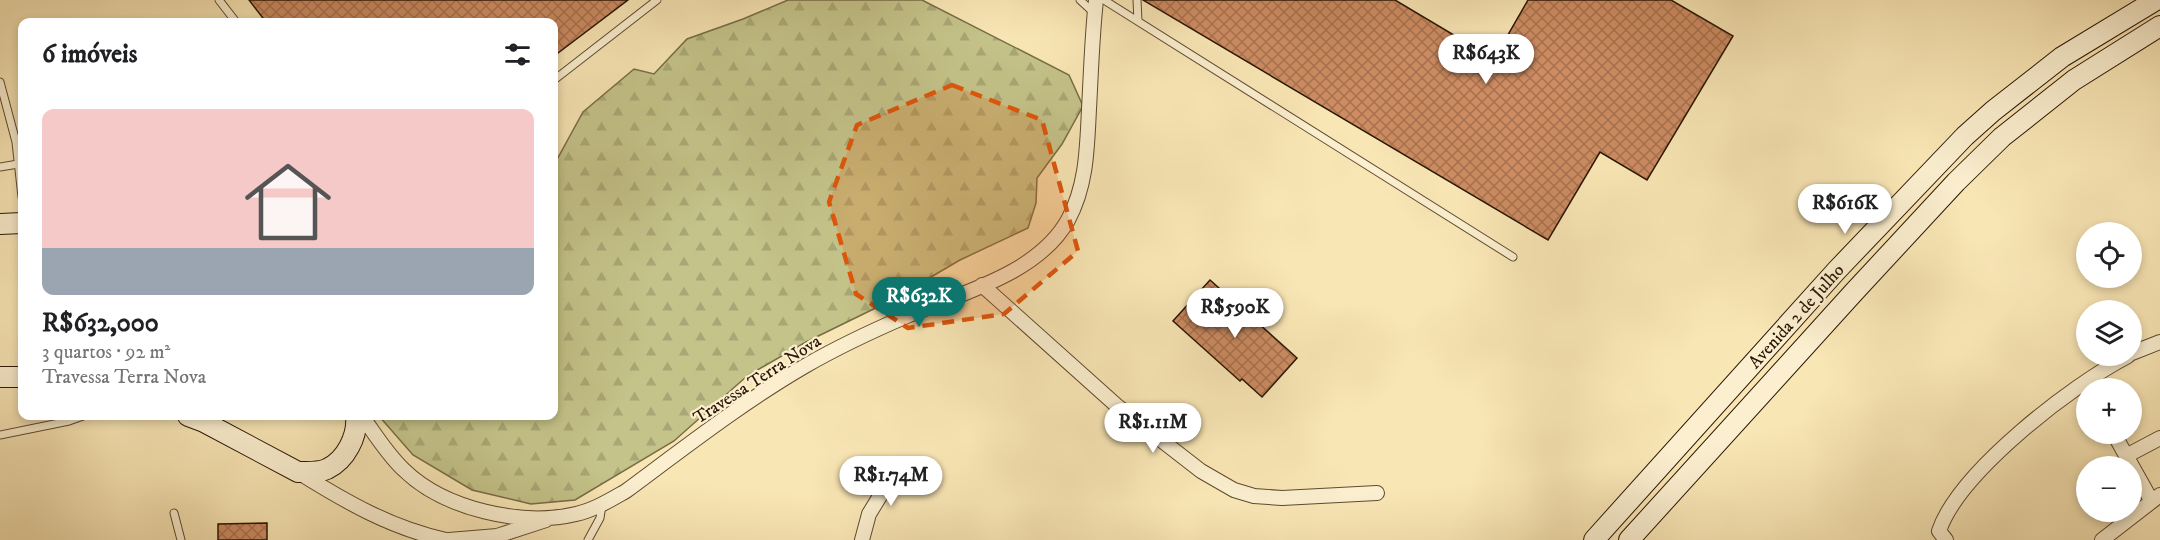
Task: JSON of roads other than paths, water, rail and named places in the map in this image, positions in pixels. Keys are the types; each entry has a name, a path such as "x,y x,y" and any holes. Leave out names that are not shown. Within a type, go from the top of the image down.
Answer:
{"main road":[{"name":"Avenida 2 de Julho","path":"1594,540 1837,270 1965,136 2062,57 2156,0"},
{"name":"Avenida 2 de Julho","path":"1629,540 1861,284 1956,182 2002,137 2074,80 2160,26"},
{"path":"0,224 18,223"},
{"path":"0,377 18,377"},
{"path":"199,420 298,472 315,472 328,468 339,460 348,451 354,436 356,420"}],"street":[{"name":"Travessa Terra Nova","path":"550,518 577,514 602,505 626,491 769,388 804,367 873,331 982,285 1021,266 1037,255 1061,230 1075,203 1081,185 1088,153 1095,6"},
{"path":"982,285 1116,405 1202,471 1234,490 1254,496 1282,498 1377,493"},
{"path":"2142,349 2160,342"},
{"path":"2098,378 2114,366"},
{"path":"1946,540 1939,531 1941,524 1948,510 1975,476 2012,439 2076,394"},
{"path":"365,420 389,455 405,472 445,498 506,516 550,518"},
{"path":"2119,444 2126,456 2160,438"},
{"path":"862,540 868,514 898,465"},
{"path":"298,472 347,503 387,522 416,533 448,540 497,536 550,518"},
{"path":"2102,540 2155,498 2142,479"}],"lane":[{"path":"219,0 233,18"},
{"path":"558,77 657,0"},
{"path":"1080,0 1095,6"},
{"path":"1104,0 1513,256"},
{"path":"1137,0 1138,21"},
{"path":"0,82 16,142 18,164 0,167"},
{"path":"0,435 74,420"},
{"path":"588,540 600,518 602,505"},
{"path":"174,513 181,540"}]}
